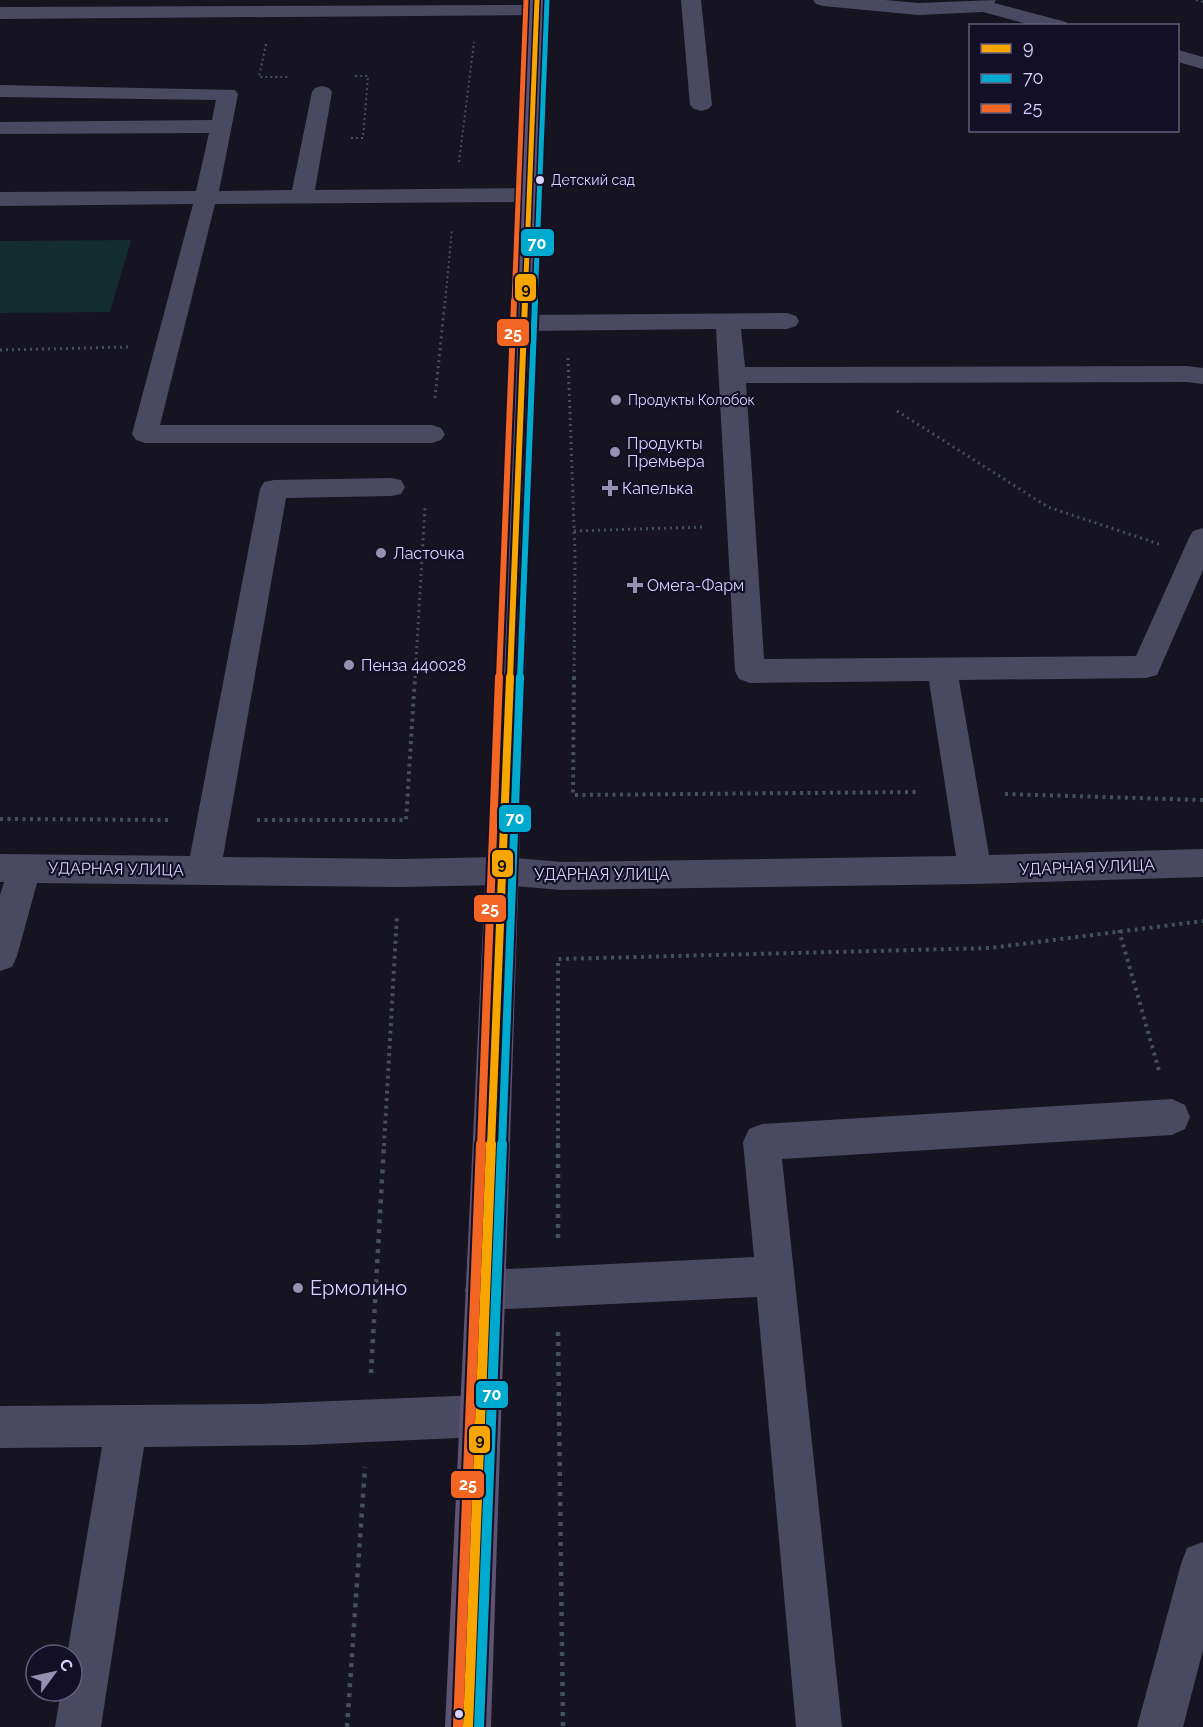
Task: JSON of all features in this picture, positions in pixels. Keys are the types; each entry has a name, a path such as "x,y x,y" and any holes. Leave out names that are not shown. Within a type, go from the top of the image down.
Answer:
{"main road":[{"path":"468,1727 537,6"}],"street":[{"path":"691,0 701,105"},
{"path":"823,0 918,9 985,3 1053,24"},
{"path":"0,13 375,6 537,6"},
{"path":"1179,56 1203,63"},
{"path":"0,91 228,94 206,198 146,434 432,434"},
{"path":"302,197 322,92"},
{"path":"0,128 221,126"},
{"path":"0,199 529,195"},
{"path":"728,321 750,671 1146,667 1199,548"},
{"path":"524,323 787,321"},
{"path":"733,375 1187,374 1203,376"},
{"path":"204,870 243,668 274,489 391,487"},
{"path":"942,669 975,870"},
{"name":"УДАРНАЯ УЛИЦА","path":"12,868 399,873 501,871 562,876 975,870 1203,863"},
{"path":"0,956 12,868"},
{"path":"819,1727 762,1142 1172,1117"},
{"path":"484,1290 774,1276"},
{"path":"0,1428 196,1427 480,1416"},
{"path":"78,1727 126,1426"},
{"path":"1160,1727 1203,1564"}],"path":[{"path":"1196,0 1203,2"},
{"path":"0,350 168,346"},
{"path":"841,375 1048,507 1130,533 1199,548"},
{"path":"574,531 742,526"},
{"path":"347,1727 369,1422 398,915"},
{"path":"562,1727 558,959 990,948 1203,921"},
{"path":"1119,930 1172,1117"}],"green space":[{"path":"131,240 110,312 0,313 0,241"}],"transit line":[{"name":"25","path":"458,1727 526,0"},
{"name":"9","path":"468,1727 537,0"},
{"name":"70","path":"479,1727 547,0"}],"place":[{"name":"Детский сад","path":"540,180"},
{"name":"Продукты Колобок","path":"616,400"},
{"name":"Продукты Премьера","path":"615,452"},
{"name":"Капелька","path":"610,488"},
{"name":"Ласточка","path":"381,553"},
{"name":"Омега-Фарм","path":"635,585"},
{"name":"Пенза 440028","path":"349,665"},
{"name":"Ермолино","path":"298,1288"}]}
